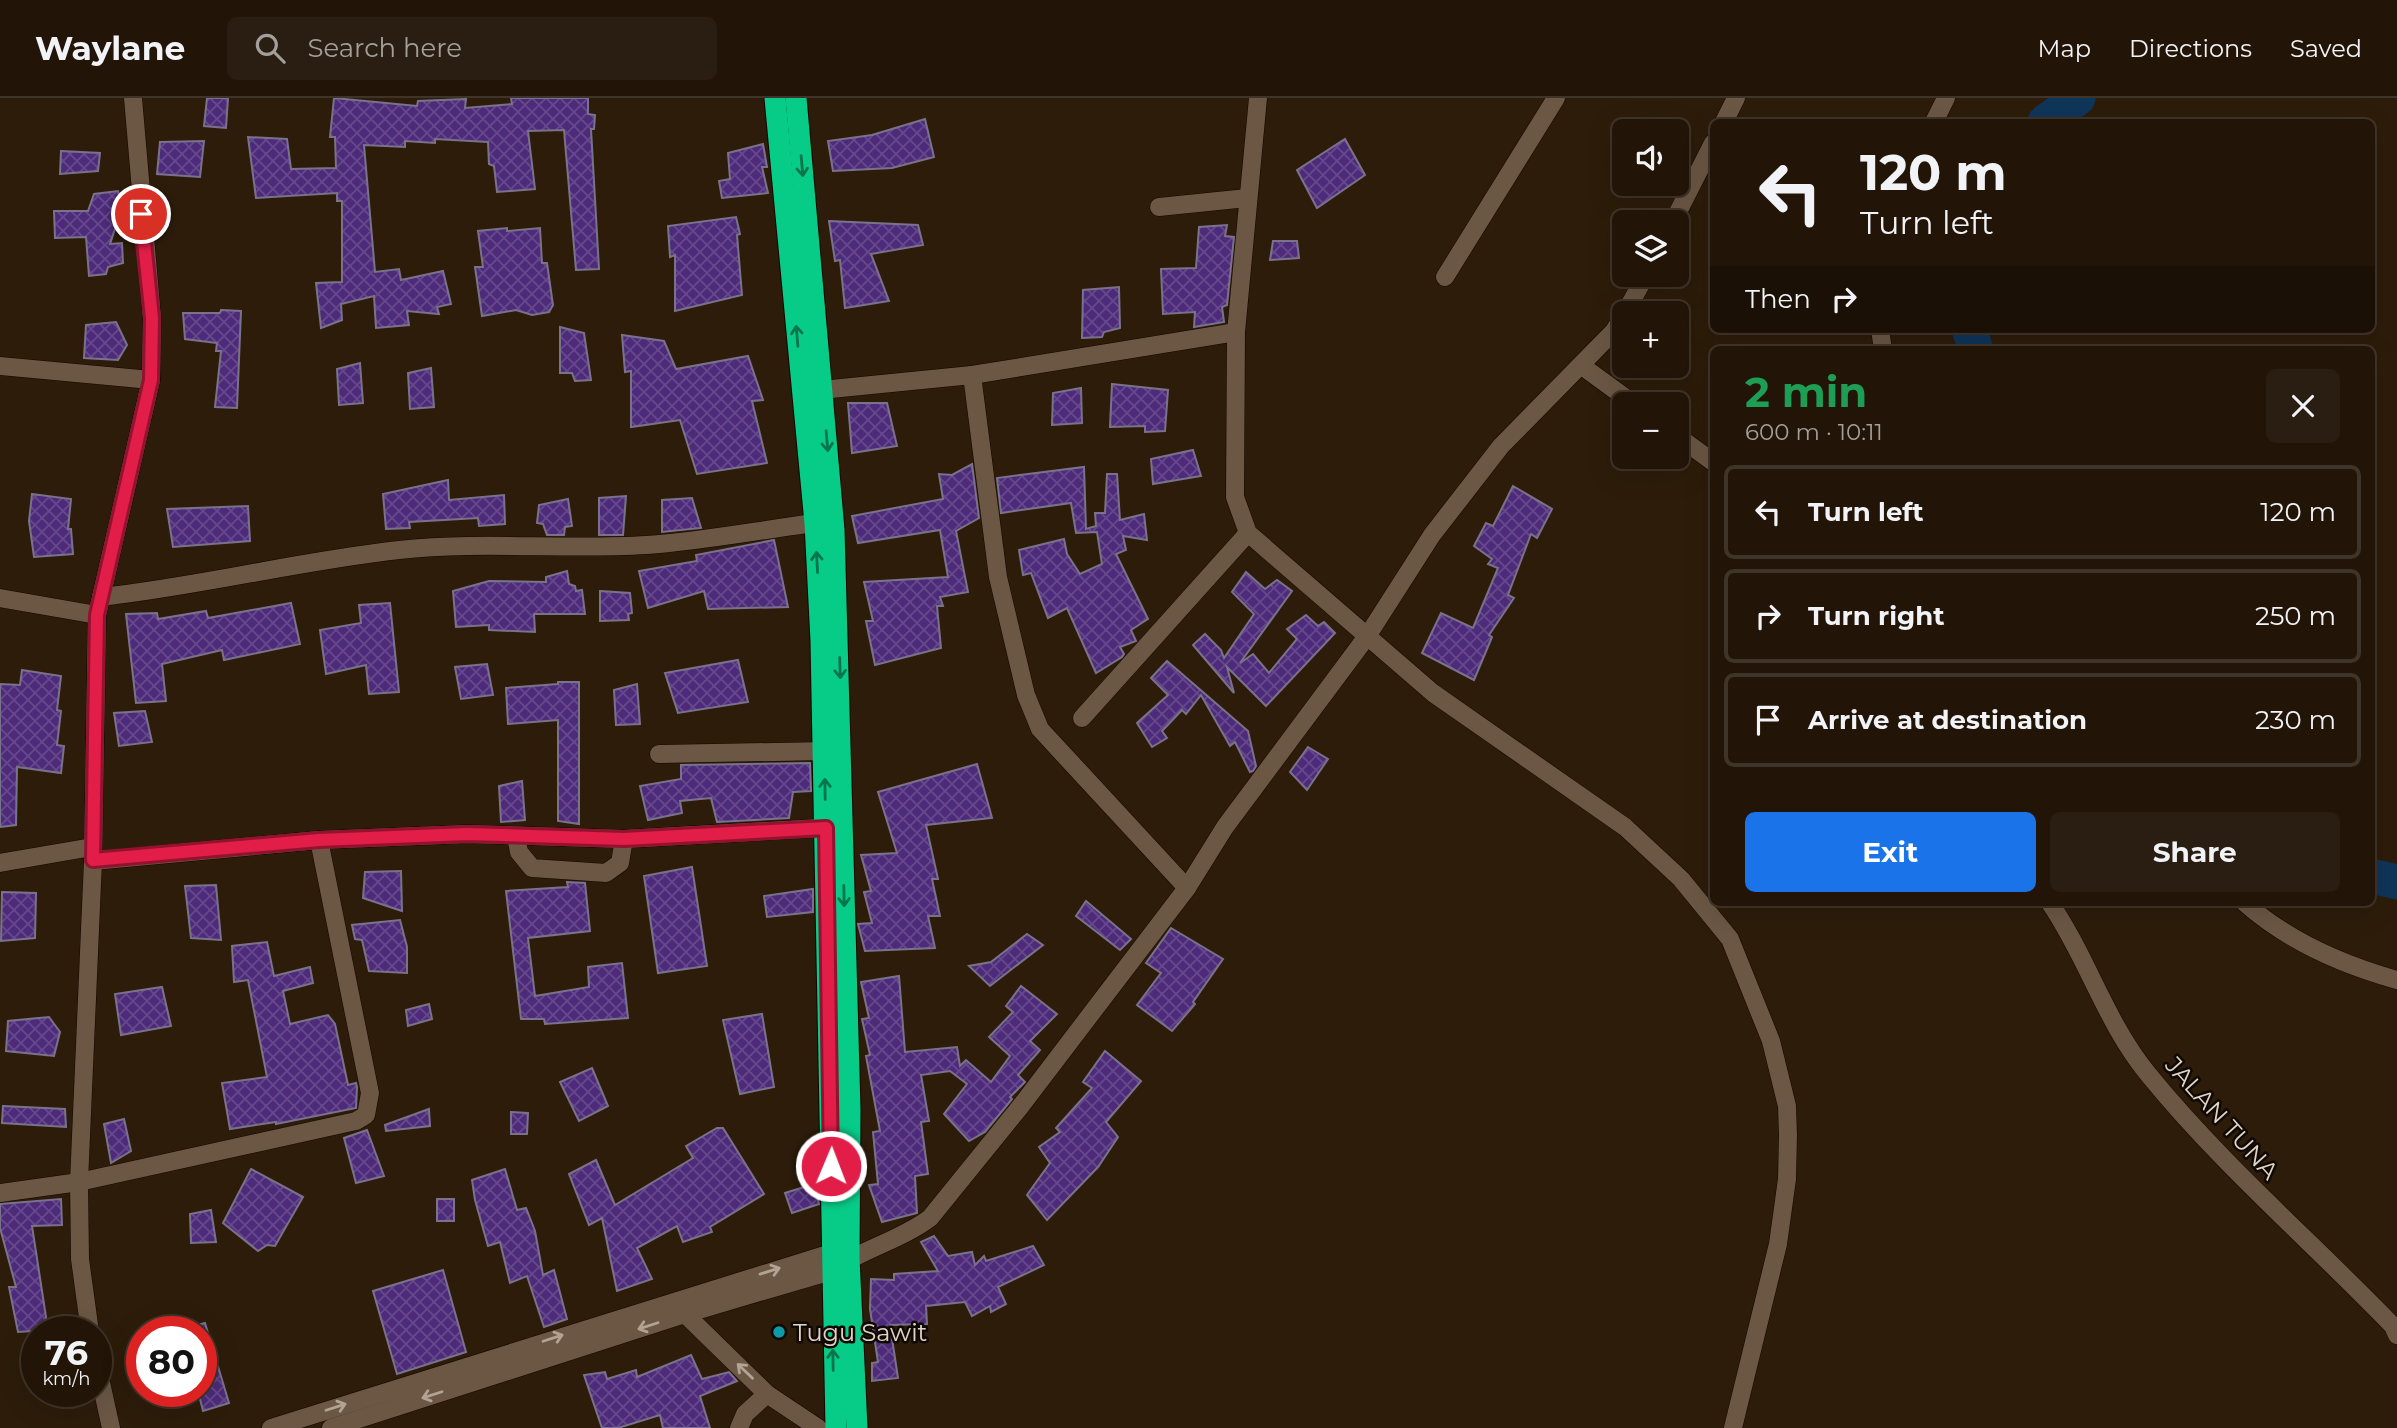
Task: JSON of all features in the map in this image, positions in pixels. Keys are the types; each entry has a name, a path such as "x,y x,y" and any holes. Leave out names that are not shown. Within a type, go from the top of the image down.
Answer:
{"highway":[{"path":"775,98 815,523 825,751 835,827"},
{"path":"796,98 834,530 836,1428"},
{"path":"837,1261 858,1428"}],"street":[{"path":"88,1316 80,1259 79,1182 99,606 151,380 152,318 133,98"},
{"path":"1258,98 1236,332 1235,497 1248,533 1433,693 1625,827 1681,879 1730,939 1771,1041 1787,1107 1787,1179 1778,1244 1733,1428"},
{"path":"1445,277 1556,98"},
{"path":"1726,119 1736,98"},
{"path":"1936,119 1947,98"},
{"path":"1679,210 1710,149"},
{"path":"1159,207 1247,198"},
{"path":"821,390 972,375 1236,332"},
{"path":"271,1428 837,1261 915,1229 948,1199 1187,888 1224,827 1368,635 1432,535 1501,446 1612,333"},
{"path":"0,366 151,380"},
{"path":"1582,366 1618,392"},
{"path":"972,375 998,577 1026,695 1040,729 1187,888"},
{"path":"1689,444 1710,460"},
{"path":"0,598 99,606 168,589 302,564 400,550 497,545 648,545 815,523"},
{"path":"1082,718 1248,533"},
{"path":"659,754 825,751"},
{"path":"0,863 92,854 319,840 467,834 624,839 835,827"},
{"path":"516,836 519,852 532,868 606,873 620,863 624,839"},
{"path":"0,1193 79,1182 356,1121 366,1115 370,1093 319,840"},
{"name":"JALAN TUNA","path":"2052,906 2106,1008 2147,1072 2269,1205 2393,1326 2397,1335"},
{"path":"2248,906 2272,927 2369,972 2397,980"},
{"path":"682,1306 767,1394 818,1428"},
{"path":"331,1428 682,1306"},
{"path":"739,1428 745,1414 767,1394"},
{"path":"106,1407 111,1428"}],"building":[{"path":"207,98 228,98 226,128 204,126"},
{"path":"334,98 417,106 418,101 466,99 465,108 512,104 511,98 588,98 588,114 595,115 594,129 591,129 599,269 576,270 564,130 528,131 535,189 497,192 494,166 489,164 488,142 435,139 435,143 405,141 405,147 364,145 375,272 399,269 401,280 443,271 451,304 437,307 439,314 407,311 409,325 376,328 374,296 341,304 342,320 321,328 316,283 342,282 342,201 337,201 337,193 256,198 248,137 287,139 291,169 336,168 335,137 330,137"},
{"path":"925,119 934,157 892,168 833,171 828,141 872,135"},
{"path":"1345,139 1365,175 1317,208 1297,170"},
{"path":"204,141 200,177 157,174 160,142"},
{"path":"763,144 767,167 762,167 768,193 722,198 719,181 730,179 728,153"},
{"path":"61,151 100,153 98,171 60,174"},
{"path":"118,191 122,208 110,244 122,243 123,263 108,267 106,274 89,276 86,237 55,238 54,211 88,211 94,194"},
{"path":"736,217 740,234 737,235 742,295 675,311 675,255 670,257 668,226"},
{"path":"829,221 918,225 923,245 871,254 889,301 845,308 840,260 835,261"},
{"path":"1227,225 1225,236 1234,237 1227,305 1222,307 1224,322 1194,327 1195,312 1163,314 1161,269 1196,268 1199,227"},
{"path":"507,228 507,231 540,228 542,263 547,263 553,305 549,312 532,315 516,310 482,316 475,267 483,267 478,231"},
{"path":"1273,241 1297,241 1299,258 1270,260"},
{"path":"1119,287 1120,328 1104,332 1102,337 1082,338 1083,290"},
{"path":"221,310 241,311 237,408 215,407 221,351 216,351 217,343 185,339 183,313 220,313"},
{"path":"116,322 127,345 118,360 84,358 86,325"},
{"path":"560,327 584,333 591,380 575,381 572,373 560,373"},
{"path":"622,335 664,341 676,369 748,356 763,400 752,401 767,463 697,474 680,420 631,427 631,371 625,372"},
{"path":"360,363 363,403 339,405 337,369"},
{"path":"431,368 434,407 410,409 408,373"},
{"path":"1112,384 1168,390 1165,431 1145,432 1145,426 1110,427"},
{"path":"1081,388 1082,423 1052,425 1053,393"},
{"path":"848,403 887,403 897,446 852,453"},
{"path":"1193,450 1201,476 1153,484 1151,459"},
{"path":"972,464 979,518 956,531 968,592 940,597 943,606 937,606 941,648 875,665 866,621 873,621 864,582 948,577 940,530 858,543 852,516 943,499 939,474 952,475"},
{"path":"1084,467 1086,529 1096,526 1095,513 1105,513 1107,474 1117,474 1120,520 1144,514 1147,540 1123,536 1126,550 1116,554 1148,619 1131,630 1136,641 1120,647 1124,654 1122,657 1096,673 1067,608 1048,618 1031,573 1023,575 1019,550 1064,539 1067,554 1080,574 1102,564 1097,532 1076,533 1071,503 1001,513 997,478"},
{"path":"448,480 449,500 504,495 505,524 479,526 478,518 409,522 410,528 386,529 383,494"},
{"path":"1513,486 1552,509 1537,538 1531,534 1508,595 1514,598 1489,635 1492,637 1474,680 1422,653 1441,613 1473,628 1498,568 1488,564 1492,559 1474,546 1486,523 1493,526"},
{"path":"32,494 71,499 68,529 71,529 73,554 34,557 29,521"},
{"path":"626,496 623,535 599,535 599,498"},
{"path":"692,498 701,528 662,532 662,500"},
{"path":"568,499 572,526 565,527 564,535 547,535 543,524 537,523 539,505"},
{"path":"248,506 250,541 173,547 167,509"},
{"path":"774,540 788,607 708,609 704,591 648,608 639,571 697,561 696,555"},
{"path":"567,571 569,584 575,586 576,591 582,590 585,614 534,614 535,632 489,630 489,625 456,627 453,591 489,581 546,582 546,577"},
{"path":"1246,572 1265,589 1277,580 1292,591 1240,663 1253,654 1269,673 1297,639 1287,629 1306,615 1318,626 1324,622 1335,633 1266,706 1227,667 1234,693 1193,645 1205,634 1221,650 1224,658 1254,614 1232,592"},
{"path":"600,591 630,593 632,613 628,614 629,620 600,621"},
{"path":"291,603 300,644 224,660 222,650 162,664 166,701 136,703 126,614 157,613 158,619 206,611 208,618"},
{"path":"390,603 399,692 369,694 366,665 326,674 320,630 361,623 359,605"},
{"path":"738,660 748,702 678,713 665,673"},
{"path":"1167,661 1248,731 1256,766 1253,771 1250,772 1235,742 1230,746 1201,695 1186,714 1182,710 1162,731 1167,738 1152,747 1137,723 1168,695 1151,678"},
{"path":"487,664 493,695 461,699 455,667"},
{"path":"22,670 61,676 57,745 64,746 61,773 17,767 16,825 0,827 0,684 20,685"},
{"path":"579,682 579,824 558,821 558,720 508,724 506,688"},
{"path":"637,684 640,724 616,725 614,690"},
{"path":"145,711 152,742 119,746 114,713"},
{"path":"1308,747 1328,759 1307,790 1290,772"},
{"path":"810,763 811,791 793,792 789,818 717,822 711,798 680,801 682,813 648,820 640,786 681,779 681,765"},
{"path":"977,764 992,818 926,825 938,879 932,879 940,916 928,916 935,948 865,951 858,924 872,923 864,892 871,891 861,855 897,853 878,792"},
{"path":"522,781 525,820 501,822 499,786"},
{"path":"692,867 707,966 658,973 644,876"},
{"path":"401,871 402,911 363,898 365,872"},
{"path":"567,882 585,883 590,931 528,938 535,996 589,987 588,967 622,963 628,1018 545,1024 544,1019 521,1019 506,891 568,887"},
{"path":"216,885 221,940 191,938 185,886"},
{"path":"813,889 813,912 767,917 764,896"},
{"path":"2,892 36,893 35,938 1,941"},
{"path":"1086,901 1131,939 1120,950 1076,916"},
{"path":"400,920 407,947 407,973 369,971 362,940 355,939 352,925"},
{"path":"1171,928 1223,959 1193,1002 1195,1004 1172,1031 1137,1005 1161,973 1146,963"},
{"path":"1027,934 1043,945 990,986 969,966 991,962"},
{"path":"267,942 274,976 310,967 313,983 283,991 290,1024 328,1015 335,1024 348,1085 356,1083 356,1108 276,1124 230,1129 222,1083 267,1077 248,980 234,982 232,946"},
{"path":"899,976 905,1052 957,1047 960,1066 966,1060 991,1082 1010,1056 989,1037 1013,1012 1006,1006 1021,986 1057,1014 1030,1041 1040,1050 1018,1075 1025,1082 1010,1097 1012,1099 985,1132 969,1141 944,1114 967,1084 950,1071 921,1075 929,1121 921,1122 928,1174 915,1176 917,1213 882,1222 869,1185 878,1184 873,1132 880,1131 866,1056 870,1055 862,1019 869,1018 861,982"},
{"path":"162,987 171,1026 121,1035 115,994"},
{"path":"429,1004 432,1019 408,1026 406,1010"},
{"path":"762,1014 774,1087 740,1094 723,1020"},
{"path":"49,1017 60,1032 54,1056 6,1051 8,1021"},
{"path":"1105,1051 1141,1081 1106,1122 1118,1137 1098,1167 1047,1220 1027,1195 1050,1163 1039,1147 1060,1132 1056,1128 1092,1088 1083,1082"},
{"path":"592,1068 608,1106 579,1121 560,1082"},
{"path":"3,1106 65,1109 66,1127 2,1123"},
{"path":"429,1109 430,1126 386,1131 385,1125"},
{"path":"511,1112 528,1113 527,1134 511,1134"},
{"path":"124,1119 131,1151 111,1163 104,1124"},
{"path":"717,1128 723,1128 764,1194 710,1227 712,1232 683,1242 677,1226 637,1248 652,1279 617,1291 602,1218 589,1225 569,1174 596,1160 615,1205 693,1158 686,1146"},
{"path":"367,1130 384,1176 356,1183 344,1138"},
{"path":"251,1169 303,1197 275,1246 267,1245 258,1251 223,1223"},
{"path":"505,1169 517,1210 526,1208 535,1231 543,1275 554,1270 567,1319 544,1327 527,1276 510,1283 500,1242 488,1246 475,1200 472,1180"},
{"path":"814,1184 819,1204 792,1213 785,1193"},
{"path":"61,1199 62,1225 32,1226 46,1316 21,1316 21,1332 18,1332 9,1287 16,1287 0,1228 0,1204"},
{"path":"437,1199 454,1199 454,1221 437,1221"},
{"path":"211,1210 216,1242 191,1243 190,1214"},
{"path":"934,1236 948,1256 972,1252 975,1265 984,1256 986,1261 1033,1246 1044,1265 998,1287 1006,1304 991,1312 990,1306 972,1316 965,1302 926,1306 927,1324 890,1325 898,1378 872,1381 872,1363 878,1362 870,1309 871,1279 894,1280 894,1274 938,1271 921,1242"},
{"path":"443,1270 466,1352 397,1374 373,1291"},
{"path":"691,1355 702,1379 729,1372 737,1381 700,1396 710,1428 663,1428 660,1415 618,1428 602,1428 584,1375 605,1372 607,1379 636,1370 637,1377"},
{"path":"217,1363 229,1403 217,1407"}],"waterway":[{"path":"2049,119 2078,98"},
{"path":"1970,333 1975,346"},
{"path":"2375,877 2397,882"}],"place":[{"name":"Tugu Sawit","path":"779,1332"}],"route":[{"path":"141,214 152,318 151,380 97,615 93,860 319,840 467,834 624,839 826,828 831,1166"}]}
